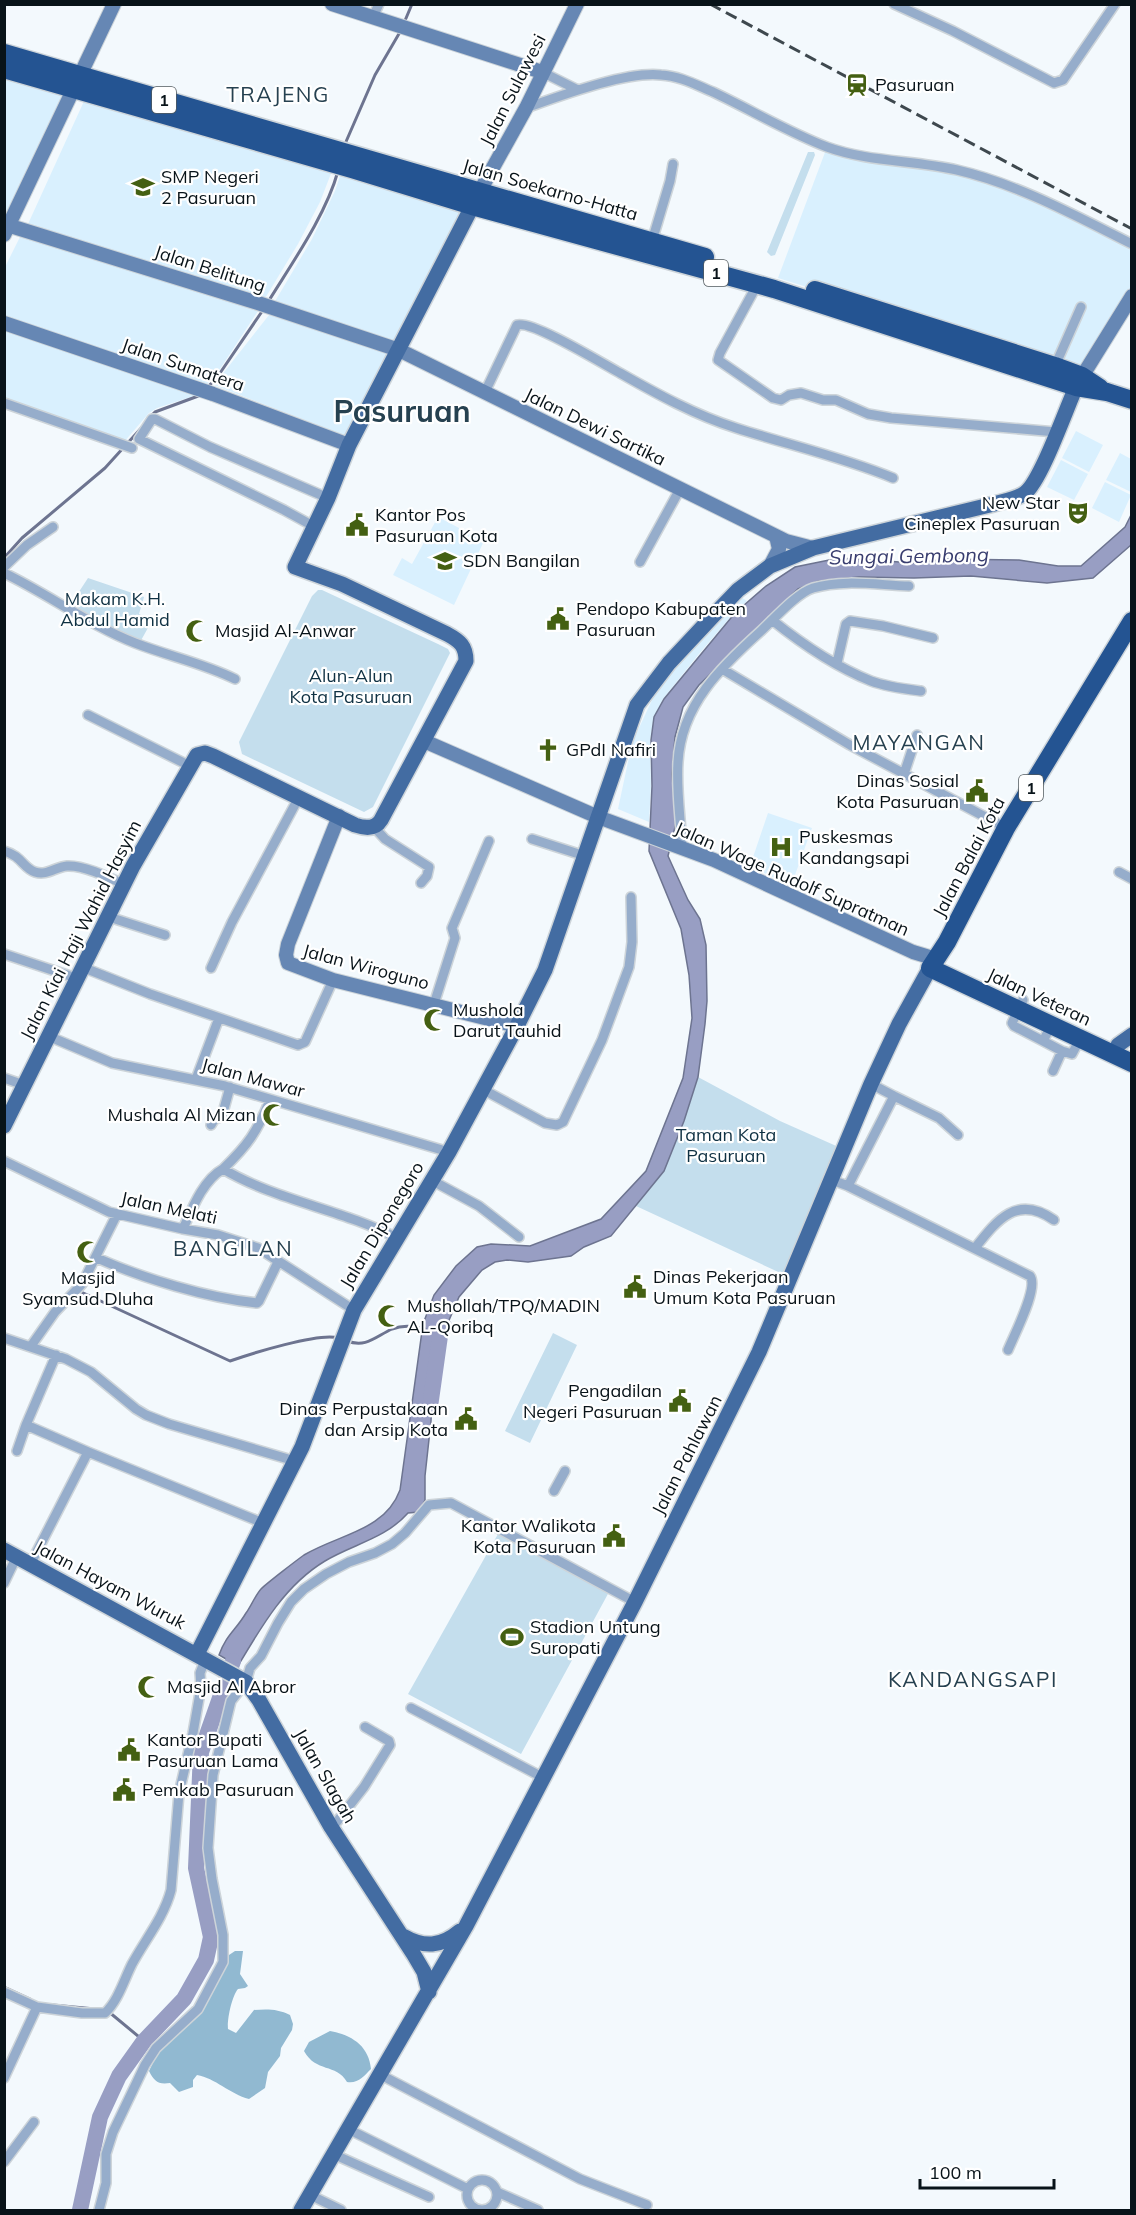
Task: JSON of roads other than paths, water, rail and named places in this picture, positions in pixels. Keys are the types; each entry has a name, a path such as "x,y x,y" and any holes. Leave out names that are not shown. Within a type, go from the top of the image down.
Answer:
{"highway":[{"name":"Jalan Soekarno-Hatta","path":"4,53 77,82 354,162 1079,382"},
{"name":"Jalan Soekarno-Hatta","path":"4,69 77,82"},
{"name":"Jalan Soekarno-Hatta","path":"476,199 652,242 778,278 1055,366 1079,382"},
{"name":"1","path":"1079,382 1131,400"},
{"name":"Jalan Balai Kota","path":"933,963 947,942 1006,828 1131,621"},
{"name":"Jalan Veteran","path":"933,963 1020,1005 1122,1046 1131,1064"},
{"name":"Jalan Veteran","path":"1020,1005 1047,1033 1122,1046"}],"main road":[{"path":"194,760 205,753 354,825 364,828 374,827 378,824 424,741 466,661 464,647 460,641 342,584 296,567 328,498 349,445 476,199"},
{"name":"Jalan Diponegoro","path":"204,1658 263,1523 309,1432 354,1310 449,1152 518,1026 548,961 637,705 669,663 713,616 738,590 770,566 813,548 1020,496 1028,491 1079,382"},
{"name":"Jalan Kiai Haji Wahid Hasyim","path":"4,1126 133,866 194,760"},
{"name":"Jalan Pahlawan","path":"301,2211 466,1926 635,1602 759,1352 871,1084 933,963"},
{"name":"Jalan Hayam Wuruk","path":"10,1554 204,1658"},
{"name":"Jalan Slagah","path":"204,1658 244,1681 259,1700 332,1828 424,1972 429,1992"},
{"path":"403,1936 420,1944 437,1944 453,1937 466,1926"}],"street":[{"path":"6,228 114,4"},
{"path":"332,4 376,10 388,22 542,72 578,90"},
{"name":"Jalan Sulawesi","path":"476,199 526,108 578,4"},
{"path":"894,4 953,30 1054,83 1062,80 1115,4"},
{"path":"526,108 578,90 643,75 679,78 755,111 827,147 863,156 957,170 983,178 1062,209 1131,244"},
{"path":"652,242 673,165"},
{"name":"Jalan Belitung","path":"6,228 258,303 399,350"},
{"path":"757,285 718,360 773,398 781,400 789,395 801,393 823,400 837,400 868,414 891,418 1056,432"},
{"path":"1079,382 1131,296"},
{"path":"1055,366 1082,307"},
{"name":"Jalan Sumatera","path":"4,323 197,388 349,445"},
{"path":"485,392 517,325 524,324 557,338 673,402 734,428 820,452 893,478"},
{"name":"Jalan Dewi Sartika","path":"399,350 776,536 813,548"},
{"path":"4,403 130,447"},
{"path":"315,527 139,439 152,419 155,419 210,447 328,498"},
{"path":"640,561 680,489"},
{"path":"4,567 27,545 53,527"},
{"path":"770,566 779,549 776,536"},
{"path":"4,573 122,637 213,668 235,679"},
{"path":"679,847 678,761 682,731 692,707 712,680 800,593 823,585 839,583 909,586"},
{"path":"772,620 804,644 871,681 921,691"},
{"path":"837,663 846,624 850,621 933,638"},
{"path":"722,669 850,745 1006,828"},
{"path":"88,715 194,760"},
{"path":"904,774 917,735"},
{"name":"Jalan Wage Rudolf Supratman","path":"424,741 598,817 714,860 933,963"},
{"path":"211,968 232,922 299,797"},
{"name":"Jalan Wiroguno","path":"339,816 288,944 286,955 290,965 333,980 518,1026"},
{"path":"374,827 385,839 429,867 427,876 421,883"},
{"path":"532,839 585,856"},
{"path":"434,1004 454,940 452,928 489,842"},
{"path":"4,851 17,855 33,872 44,874 62,867 74,867 125,885"},
{"path":"1119,872 1131,879"},
{"path":"482,1089 545,1123 557,1125 563,1122 602,1040 629,967 632,942 631,897"},
{"path":"109,917 165,935"},
{"path":"4,954 79,973 291,1043 301,1044 305,1042 333,980"},
{"path":"196,1079 220,1018"},
{"path":"1047,1033 1062,1051 1072,1054 1080,1039"},
{"name":"Jalan Mawar","path":"48,1036 112,1063 133,1069 196,1079 449,1152"},
{"path":"1053,1071 1062,1051"},
{"path":"4,1078 24,1085"},
{"path":"871,1084 939,1118 958,1134"},
{"path":"211,1125 214,1120 222,1116 230,1088"},
{"path":"848,1186 894,1096"},
{"path":"183,1229 210,1180 254,1136 270,1100"},
{"name":"Jalan Melati","path":"4,1161 117,1214 218,1235 258,1248 354,1310"},
{"path":"226,1166 275,1194 332,1211 397,1238"},
{"path":"432,1180 479,1206 519,1237"},
{"path":"832,1180 975,1248 1033,1280 1030,1295 1008,1350"},
{"path":"975,1248 1000,1219 1022,1209 1030,1208 1042,1212 1054,1220"},
{"path":"31,1346 55,1311 82,1284 117,1214"},
{"path":"97,1258 127,1271 157,1280 256,1303 260,1301 278,1262"},
{"path":"4,1338 56,1355 91,1372 146,1415 295,1461"},
{"path":"17,1450 56,1355"},
{"path":"26,1425 263,1523"},
{"path":"30,1565 88,1452"},
{"path":"554,1491 565,1471"},
{"path":"99,2211 106,2183 106,2154 113,2132 145,2065 156,2048 198,2008 223,1962 223,1935 208,1848 213,1775 231,1701 250,1668 261,1656 291,1602 304,1589 326,1574 392,1544 405,1533 429,1505 451,1503 635,1602"},
{"path":"4,1584 10,1554"},
{"path":"4,1992 38,2007 82,2013 107,2011 167,1903 171,1890 179,1793 199,1699 200,1673 204,1658"},
{"path":"411,1708 544,1778"},
{"path":"332,1828 364,1787 390,1745 389,1741 365,1727"},
{"path":"4,2078 9,2058 38,2007"},
{"path":"379,2074 580,2179 647,2205"},
{"path":"4,2162 34,2122"},
{"path":"348,2129 468,2188"},
{"path":"333,2154 429,2197"},
{"path":"482,2180 493,2184 497,2192 494,2209 472,2209 467,2200 468,2188 474,2182 482,2180"},
{"path":"497,2192 538,2211"},
{"path":"309,2195 341,2211"}],"waterway":[{"path":"404,23 412,4"},
{"path":"345,144 375,75 400,32"},
{"path":"268,302 317,222 333,188 338,171"},
{"path":"207,388 218,376 263,310"},
{"path":"150,417 155,412 201,395"},
{"path":"4,558 22,538 105,468 144,425"},
{"path":"79,1291 230,1361 301,1341 338,1338"},
{"name":"Sungai Gembong","path":"430,1407 440,1336 444,1326"},
{"path":"347,1341 365,1342 400,1327 425,1329"},
{"name":"Sungai Gembong","path":"80,2210 100,2117 119,2076 144,2041 184,1999 206,1960 211,1937 196,1868 201,1752 233,1661"},
{"path":"4,1987 30,1999"},
{"path":"53,2005 95,2009"},
{"path":"109,2012 144,2041"}],"railway":[{"path":"710,4 1132,229"}],"place":[{"name":"Pasuruan","path":"857,85"},
{"name":"SMP Negeri 2 Pasuruan","path":"143,187"},
{"name":"New Star Cineplex Pasuruan","path":"1078,513"},
{"name":"Kantor Pos Pasuruan Kota","path":"357,525"},
{"name":"SDN Bangilan","path":"445,561"},
{"name":"Pendopo Kabupaten Pasuruan","path":"558,619"},
{"name":"Masjid Al-Anwar","path":"197,631"},
{"name":"GPdI Nafiri","path":"548,750"},
{"name":"Dinas Sosial Kota Pasuruan","path":"977,791"},
{"name":"Puskesmas Kandangsapi","path":"781,847"},
{"name":"Mushola Darut Tauhid","path":"435,1020"},
{"name":"Mushala Al Mizan","path":"274,1115"},
{"name":"Masjid Syamsud Dluha","path":"88,1252"},
{"name":"Dinas Pekerjaan Umum Kota Pasuruan","path":"635,1287"},
{"name":"Mushollah/TPQ/MADIN AL-Qoribq","path":"389,1316"},
{"name":"Pengadilan Negeri Pasuruan","path":"680,1401"},
{"name":"Dinas Perpustakaan dan Arsip Kota","path":"466,1419"},
{"name":"Kantor Walikota Kota Pasuruan","path":"614,1536"},
{"name":"Stadion Untung Suropati","path":"512,1637"},
{"name":"Masjid Al Abror","path":"149,1687"},
{"name":"Kantor Bupati Pasuruan Lama","path":"129,1750"},
{"name":"Pemkab Pasuruan","path":"124,1790"}],"district":[{"name":"TRAJENG","path":"278,95"},
{"name":"Pasuruan","path":"402,412"},
{"name":"MAYANGAN","path":"919,743"},
{"name":"BANGILAN","path":"233,1249"},
{"name":"KANDANGSAPI","path":"973,1680"}],"park label":[{"name":"Makam K.H. Abdul Hamid","path":"115,609"},
{"name":"Alun-Alun Kota Pasuruan","path":"351,686"},
{"name":"Taman Kota Pasuruan","path":"726,1145"}]}
